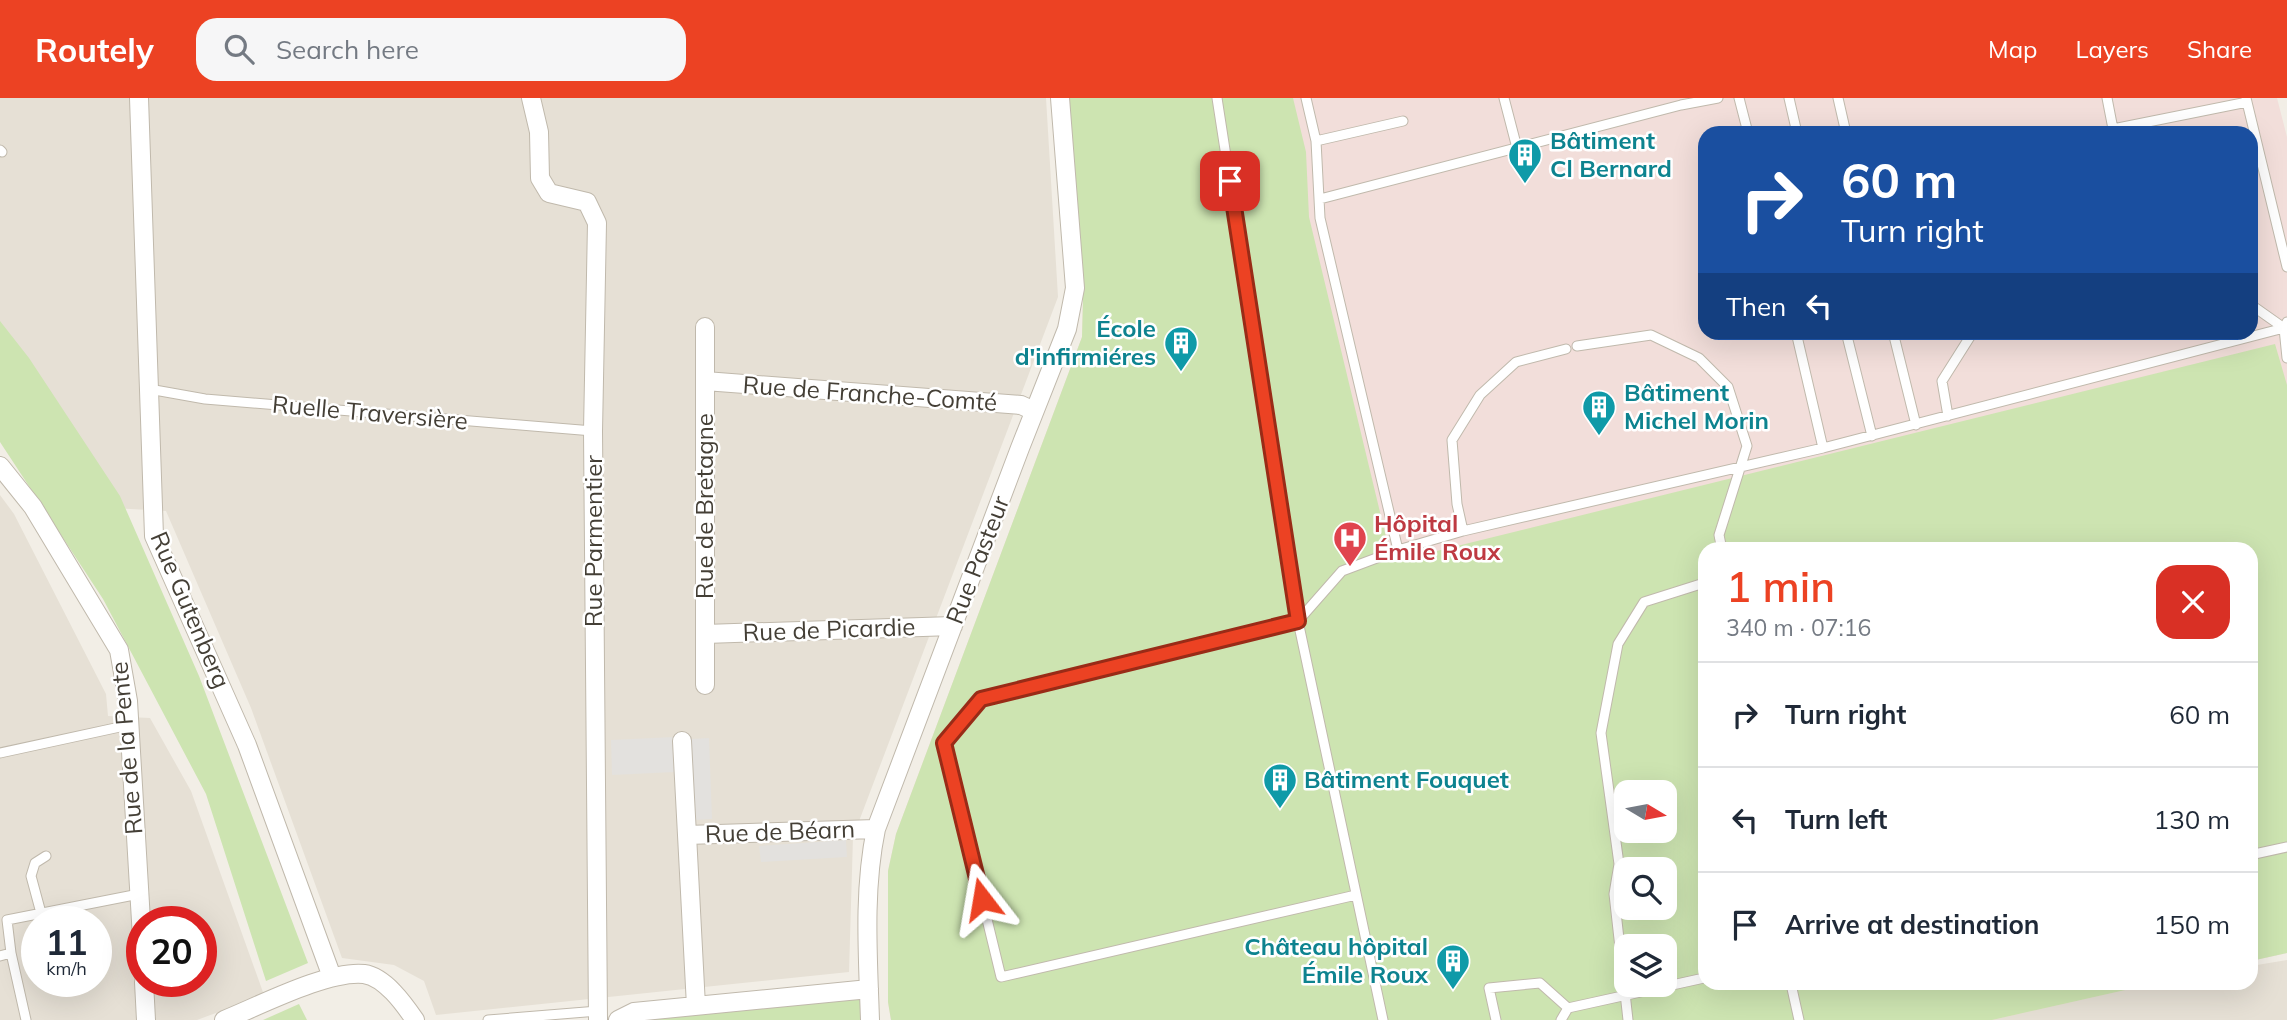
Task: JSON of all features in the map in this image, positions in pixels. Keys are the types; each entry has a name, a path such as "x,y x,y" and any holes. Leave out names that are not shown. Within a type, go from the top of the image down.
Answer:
{"street":[{"name":"Rue Gutenberg","path":"139,98 154,536 247,745 332,977"},
{"name":"Rue Parmentier","path":"531,98 539,132 540,178 549,193 587,202 597,223 593,431 598,1016"},
{"name":"Rue Pasteur","path":"870,1020 867,890 876,830 1067,329 1074,288 1060,98"},
{"name":"Rue de Bretagne","path":"705,327 705,685"},
{"name":"Rue de Franche-Comté","path":"705,381 1021,405 1034,411"},
{"name":"Rue de la Pente","path":"0,466 33,507 119,650 130,725 140,906"},
{"name":"Rue de Picardie","path":"705,634 953,626"},
{"path":"682,741 687,835"},
{"name":"Rue de Béarn","path":"696,1006 687,835 876,830"},
{"path":"224,1020 332,977 365,974 395,991 415,1020"},
{"path":"618,1020 634,1012 869,989"},
{"path":"145,997 146,1020"}],"lane":[{"path":"1217,98 1298,621 1383,1020"},
{"path":"1306,98 1316,141 1320,218 1398,550"},
{"path":"1504,98 1517,148"},
{"path":"1321,199 1682,102 1718,98"},
{"path":"1739,98 1746,126"},
{"path":"1789,98 1795,126"},
{"path":"1838,98 1844,126"},
{"path":"2107,98 2112,126"},
{"path":"2127,126 2246,100 2252,126"},
{"path":"1316,141 1403,121"},
{"path":"2258,149 2287,267"},
{"path":"2258,309 2285,325"},
{"path":"2285,325 2287,358"},
{"path":"2258,332 2285,325"},
{"path":"1577,346 1651,335 1699,358 1728,387 1747,446 1719,535 1720,542"},
{"path":"1798,340 1823,448"},
{"path":"1848,340 1872,436"},
{"path":"1895,340 1916,425"},
{"path":"1948,416 1942,381 1968,340"},
{"path":"1356,895 1001,977 944,743 981,699 1298,621 1342,571 1398,550 1463,531 1916,425 2229,340"},
{"path":"1463,531 1457,504 1452,439 1480,395 1517,362 1566,349"},
{"name":"Ruelle Traversière","path":"147,389 205,399 593,431"},
{"path":"1618,934 1614,894 1619,864 1601,733 1618,644 1644,602 1698,585"},
{"path":"0,753 130,725"},
{"path":"2258,853 2287,847"},
{"path":"39,906 31,876 35,863 46,856"},
{"path":"77,906 139,894"},
{"path":"4,920 26,1020"},
{"path":"0,956 11,953"},
{"path":"1677,984 1698,979"},
{"path":"1496,1020 1489,988 1540,983 1568,1008"},
{"path":"1792,990 1799,1020"},
{"path":"1561,1020 1568,1008 1616,997"},
{"path":"1625,997 1628,1020"},
{"path":"488,1020 598,1016"}],"shaded area":[{"path":"0,98 1046,98 1058,297 853,837 849,972 436,1015 424,981 394,965 342,958 251,708 166,511 113,508 0,327"},
{"name":"Hôpital Émile Roux","path":"1067,98 2277,98 2287,137 2287,953 2258,959 2258,542 1698,542 1698,990 2125,990 1992,1020 891,1020 888,1002 888,871 896,834 1082,337 1083,299"},
{"path":"0,495 14,514 106,694 108,716 150,718 191,791 264,995 197,1020 0,1020"},
{"path":"674,737 675,772 612,775 611,740"},
{"path":"709,738 712,819 695,820 691,739"},
{"path":"846,840 847,857 761,862 759,846"},
{"path":"2287,960 2287,1020 1971,1020 2119,990 2258,990 2258,965"}],"green space":[{"name":"Hôpital Émile Roux","path":"1067,98 1293,98 1306,152 1309,217 1392,562 2275,344 2287,385 2287,953 2258,959 2258,542 1698,542 1698,990 2125,990 1992,1020 891,1020 888,1002 888,871 896,834 1082,337 1083,299"},
{"path":"0,321 29,358 120,496 199,676 308,963 266,981 206,794 103,599 0,442"},
{"path":"869,989 871,1020 618,1020"},
{"path":"299,1004 307,1020 263,1020"}],"place":[{"name":"Bâtiment Cl Bernard","path":"1525,185"},
{"name":"École d'infirmiéres","path":"1181,373"},
{"name":"Bâtiment Michel Morin","path":"1599,437"},
{"name":"Hôpital Émile Roux","path":"1350,568"},
{"name":"Bâtiment Fouquet","path":"1280,810"},
{"name":"Château hôpital Émile Roux","path":"1453,991"}],"route":[{"path":"982,899 944,743 981,699 1298,621 1230,181"}]}
